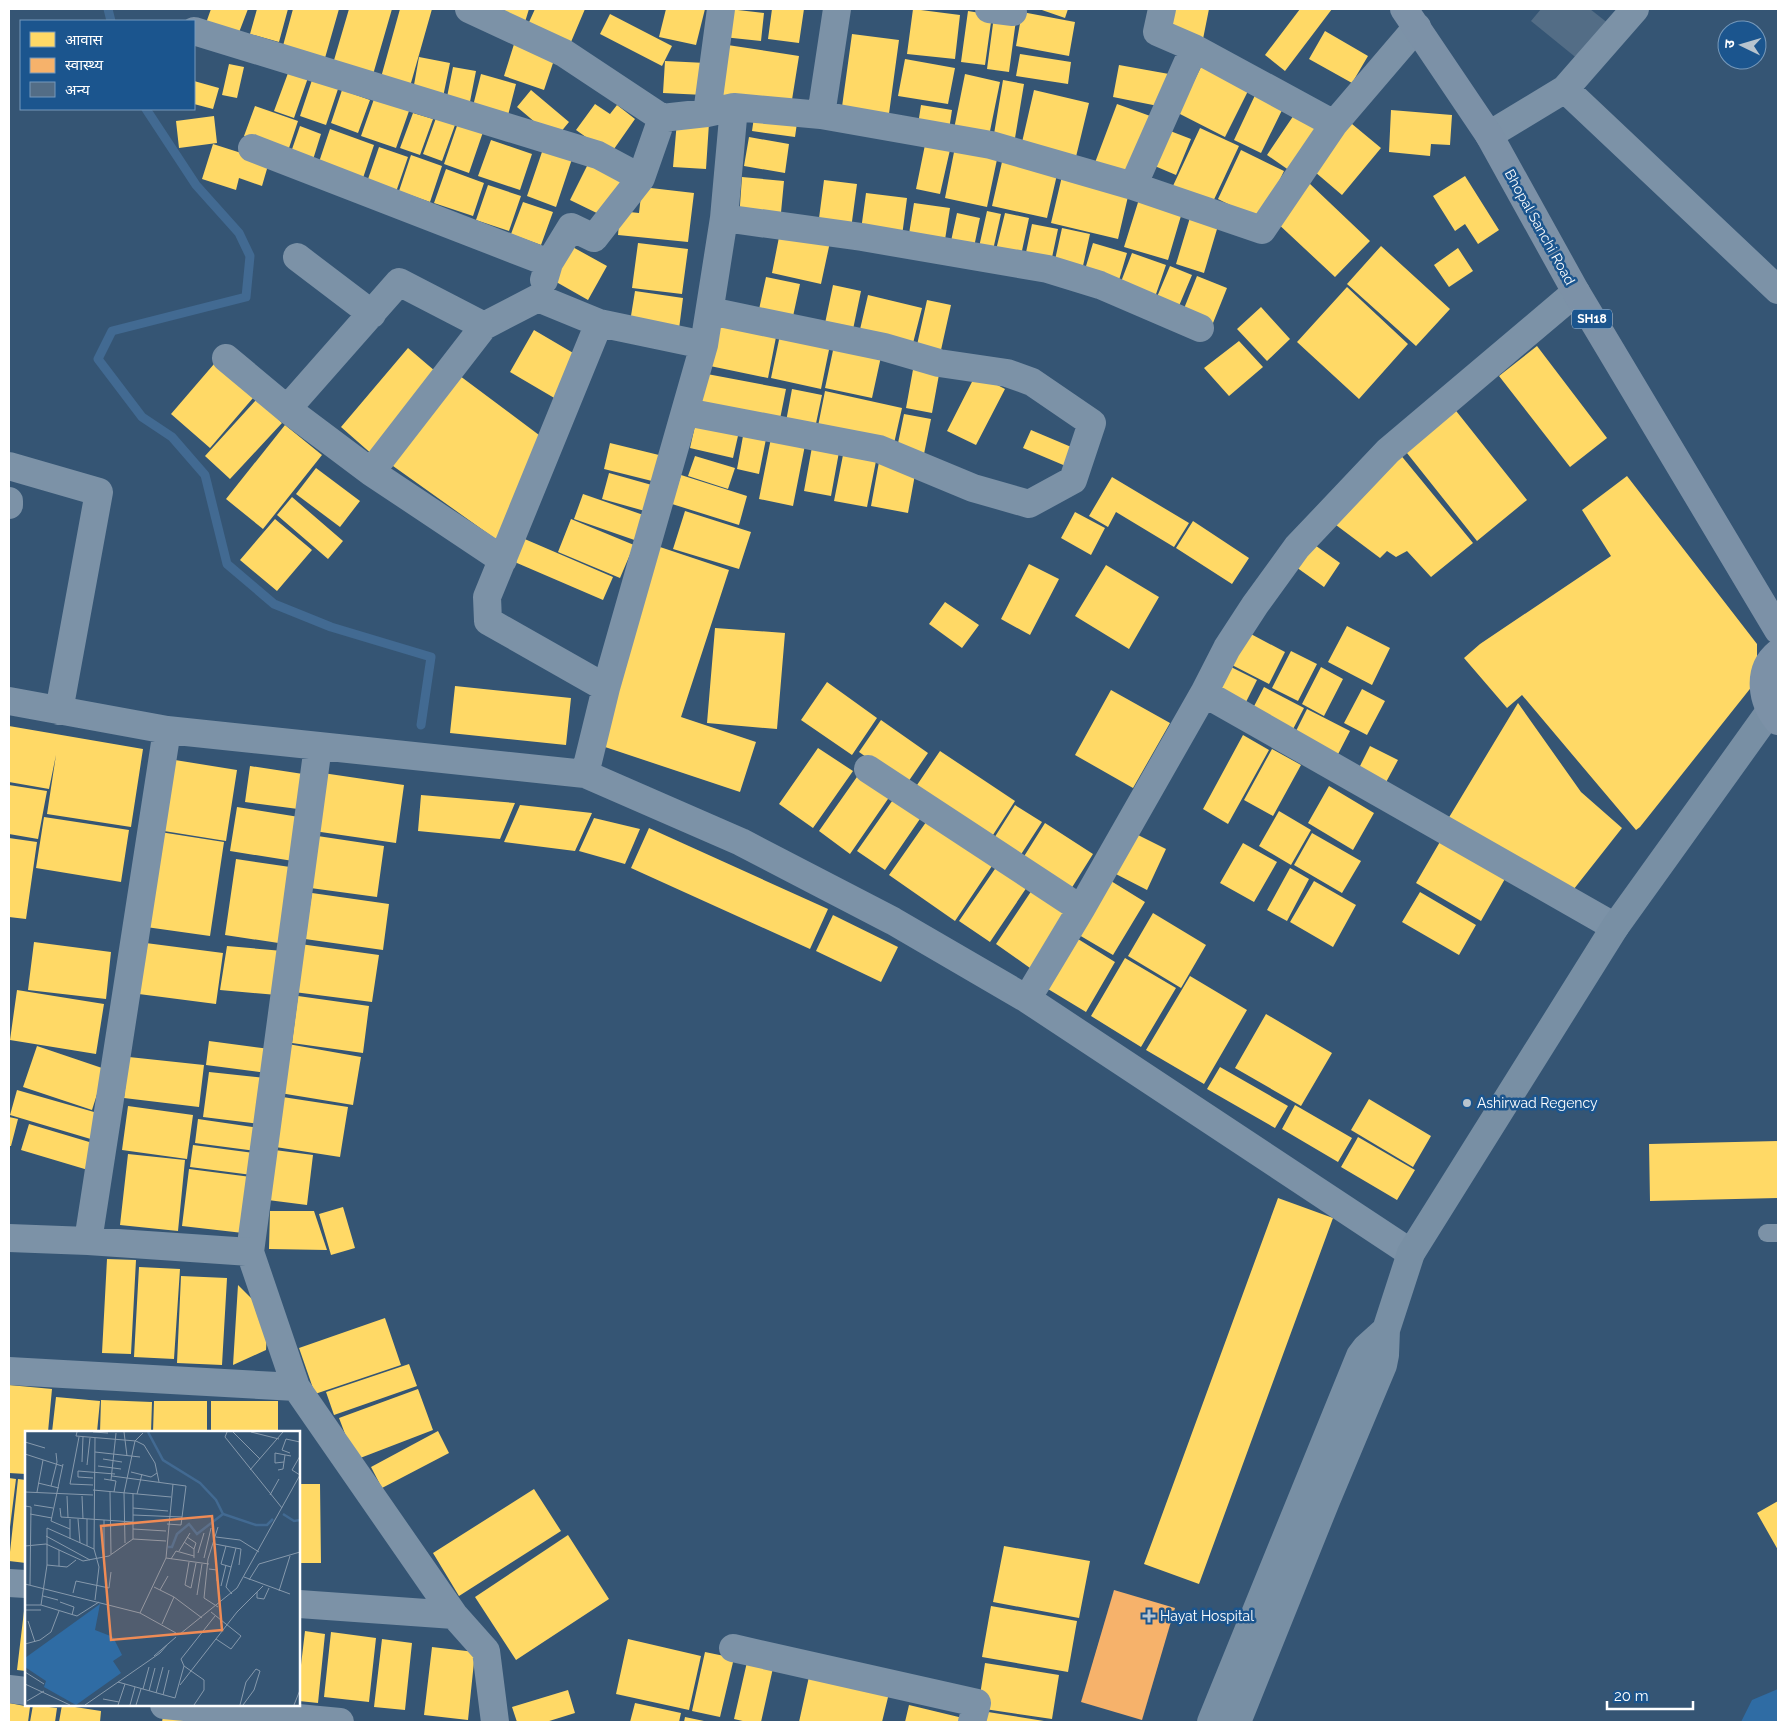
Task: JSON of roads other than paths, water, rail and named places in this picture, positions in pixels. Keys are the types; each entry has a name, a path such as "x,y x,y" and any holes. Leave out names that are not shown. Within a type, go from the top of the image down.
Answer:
{"main road":[{"name":"Bhopal Sanchi Road","path":"1410,18 1489,135 1576,292 1778,630"},
{"path":"1237,1722 1313,1502 1360,1356 1386,1330 1411,1253 1615,927 1774,716 1764,697 1763,682 1767,668 1778,653"},
{"path":"1211,1722 1313,1502"}],"street":[{"path":"469,9 564,53 662,118 734,108 821,115 992,146 1133,186 1262,230 1334,124 1410,18"},
{"path":"707,113 720,9"},
{"path":"821,115 837,9"},
{"path":"1162,9 1157,32 1194,48 1334,124"},
{"path":"1489,135 1565,89 1635,9"},
{"path":"195,31 598,155 641,178"},
{"path":"1133,186 1194,48"},
{"path":"1565,89 1778,290"},
{"path":"585,774 606,688 704,345 724,218 734,108"},
{"path":"371,472 484,326 538,298 548,263 571,227 594,238 641,178 662,118"},
{"path":"252,148 548,263"},
{"path":"724,218 862,236 1048,269 1100,285 1200,328"},
{"path":"297,257 372,314"},
{"path":"287,410 399,282 484,326"},
{"path":"1027,999 1081,909 1204,693 1227,648 1297,547 1388,451 1576,292"},
{"path":"538,298 599,323 704,345"},
{"path":"686,412 880,449 974,488 1029,504 1073,480 1092,422 1032,382 1007,373 939,363 884,347 710,311"},
{"path":"599,323 487,597 488,621 606,688"},
{"path":"226,358 287,410 371,472 503,560"},
{"path":"9,466 99,492 59,711"},
{"path":"1204,693 1615,927"},
{"path":"9,701 167,730 585,774 741,842 893,921 1027,999 1411,1253"},
{"path":"88,1241 167,730"},
{"path":"318,746 250,1252 296,1387 454,1615 486,1651 495,1722"},
{"path":"868,769 1081,909"},
{"path":"9,1238 88,1241 250,1252"},
{"path":"9,1371 296,1387"},
{"path":"9,1583 25,1584"},
{"path":"300,1604 454,1615"},
{"path":"732,1648 978,1703 972,1722"},
{"path":"9,1689 25,1691"},
{"path":"174,1706 340,1722"}],"waterway":[{"path":"108,9 111,20"},
{"path":"147,110 196,185 239,233 250,256 246,297 112,331 98,359 142,417 172,437 205,475 227,564 274,604 331,627 431,657 421,725"}],"place":[{"name":"Ashirwad Regency","path":"1467,1103"},
{"name":"Hayat Hospital","path":"1149,1616"}]}
